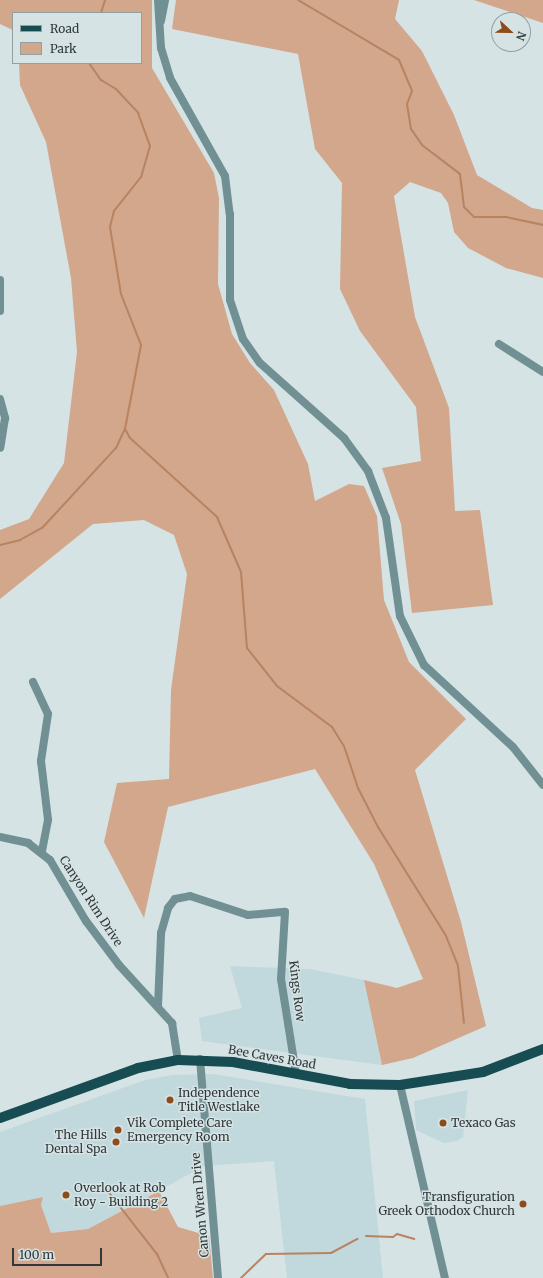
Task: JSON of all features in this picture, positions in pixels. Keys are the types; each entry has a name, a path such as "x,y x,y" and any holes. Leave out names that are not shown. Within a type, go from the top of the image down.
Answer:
{"main road":[{"name":"Bee Caves Road","path":"0,1118 138,1068 178,1060 200,1059 350,1084 400,1085 483,1072 543,1049"}],"street":[{"path":"161,4 161,48 170,78 225,176 230,214 230,300 243,339 260,363 344,438 368,471 386,518 400,616 424,665 514,747 543,785"},
{"path":"0,280 0,311"},
{"path":"499,344 543,372"},
{"path":"0,399 5,418 0,448"},
{"path":"33,682 48,714 41,762 48,820 42,852"},
{"name":"Canyon Rim Drive","path":"0,838 28,844 42,852 119,965 172,1023 178,1060"},
{"name":"Kings Row","path":"158,1006 161,933 168,908 175,900 196,898 248,915 285,912 281,979 296,1074"},
{"name":"Canon Wren Drive","path":"200,1059 218,1278"},
{"path":"400,1085 445,1278"}],"shaded area":[{"path":"230,966 310,969 364,980 382,1065 202,1041 199,1018 242,1008"},
{"path":"213,1074 365,1099 383,1278 287,1278 274,1161 204,1166 88,1229 51,1233 41,1205 43,1197 0,1206 0,1132 145,1080 172,1075"},
{"path":"468,1090 463,1137 457,1141 444,1143 416,1130 414,1101"}],"green space":[{"path":"0,0 152,0 152,68 214,173 219,198 218,284 232,334 250,363 274,390 308,464 315,501 349,484 364,486 377,516 384,600 409,662 466,719 415,770 461,922 486,1026 413,1058 382,1065 364,980 397,988 423,979 374,864 315,769 168,807 144,918 104,842 117,783 169,779 171,690 187,574 174,535 144,520 93,524 0,599 0,530 29,519 64,463 77,352 71,278 46,142 20,85 19,64 142,64 142,12 12,12 12,30 0,24"},
{"path":"176,0 399,0 395,19 422,51 454,115 477,175 532,208 543,210 543,278 506,268 468,248 454,232 448,203 441,193 410,182 394,196 415,317 449,408 455,511 480,510 493,605 412,613 401,524 382,468 421,461 416,407 360,331 340,289 342,183 315,149 298,54 172,29"},
{"path":"474,0 543,0 543,23 531,19 531,12 510,12"},
{"path":"159,1191 178,1227 209,1236 213,1278 0,1278 0,1206 43,1197 41,1205 51,1233 88,1229"}],"waterway":[{"path":"101,12 105,0"},
{"path":"298,0 399,60 412,91 407,104 411,129 422,145 460,174 464,207 474,217 506,217 543,225"},
{"path":"90,64 101,80 116,89 138,113 150,146 141,177 114,211 110,227 121,294 141,345 125,429 130,438 217,517 241,572 247,648 277,686 332,727 344,746 358,788 378,827 446,936 458,966 464,1023"},
{"path":"0,545 20,540 43,527 116,448 125,429"},
{"path":"103,1185 157,1254 168,1278"},
{"path":"366,1236 393,1237 397,1234 414,1239"},
{"path":"241,1278 266,1254 331,1253 357,1239"}],"place":[{"name":"Independence Title Westlake","path":"170,1100"},
{"name":"Texaco Gas","path":"443,1123"},
{"name":"Vik Complete Care Emergency Room","path":"118,1130"},
{"name":"The Hills Dental Spa","path":"116,1142"},
{"name":"Overlook at Rob Roy - Building 2","path":"66,1195"},
{"name":"Transfiguration Greek Orthodox Church","path":"523,1204"}]}
